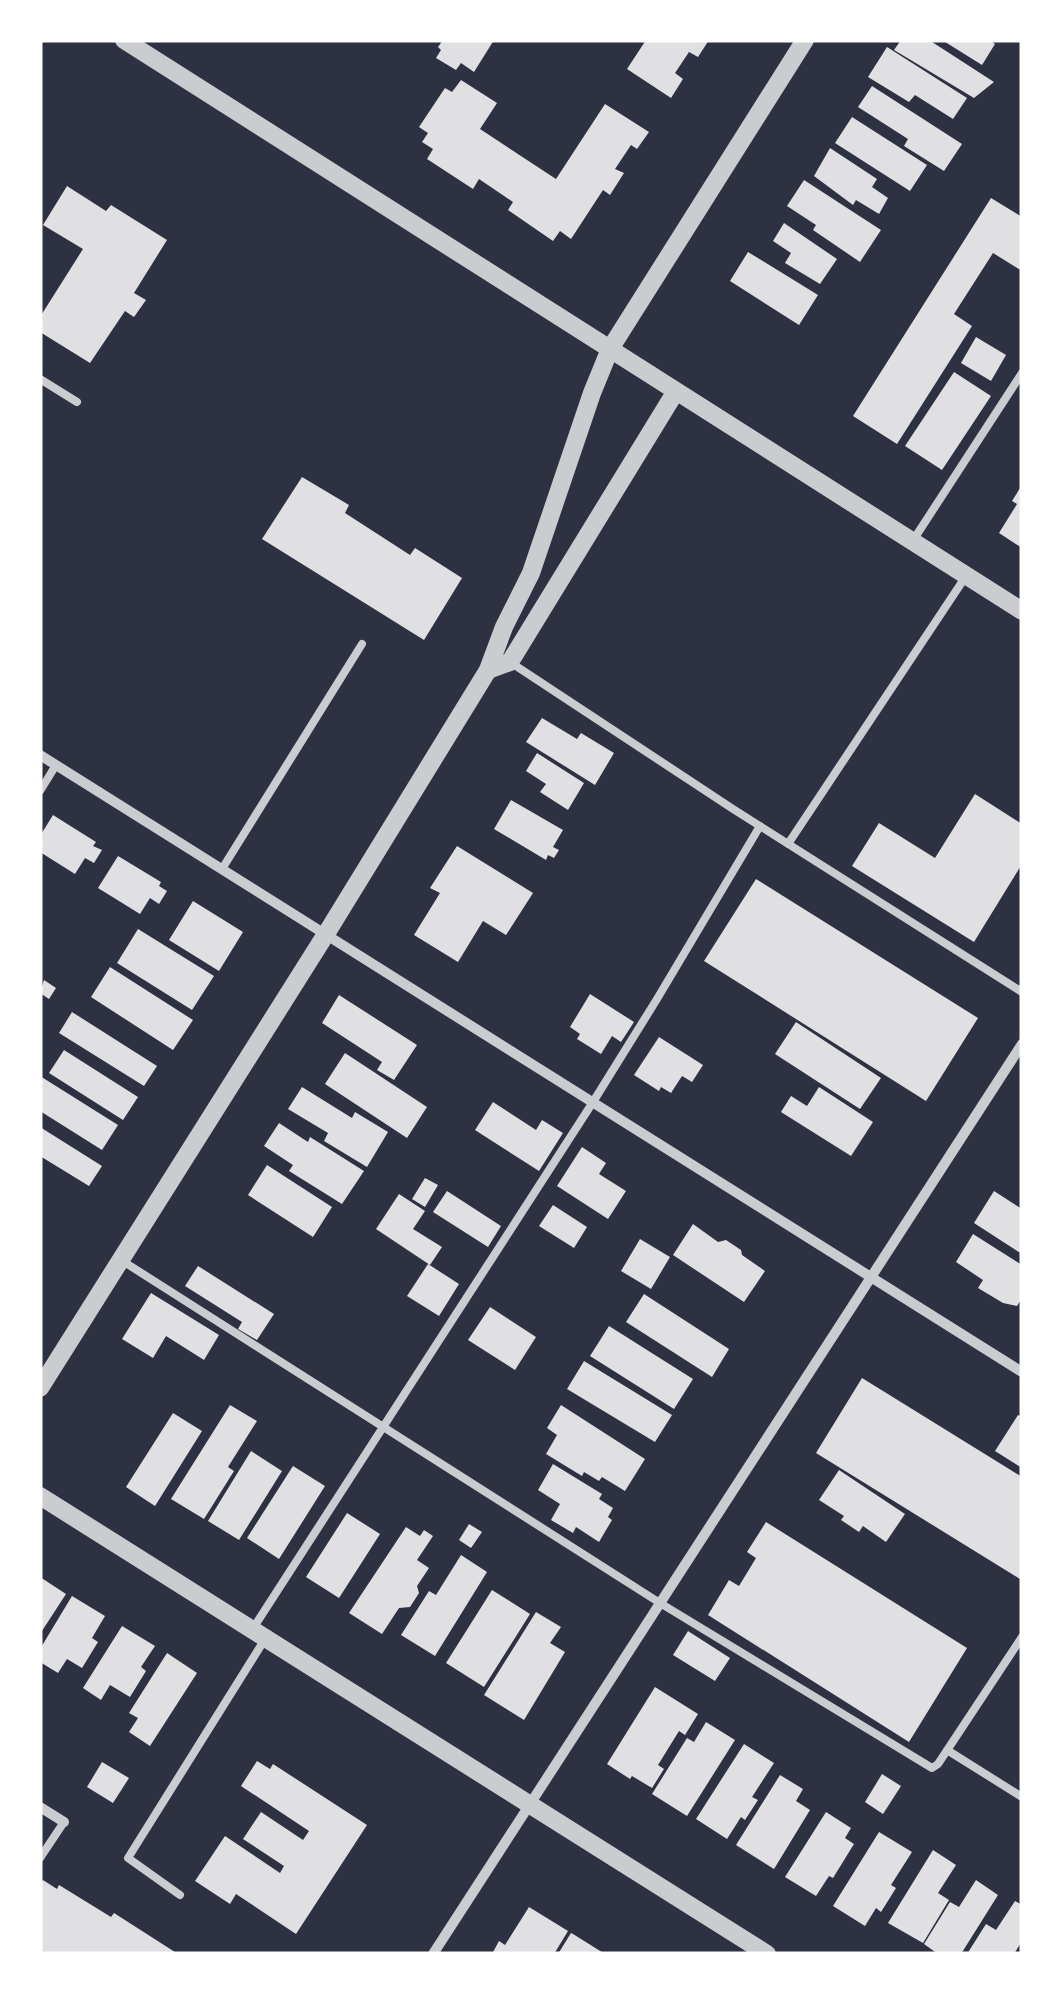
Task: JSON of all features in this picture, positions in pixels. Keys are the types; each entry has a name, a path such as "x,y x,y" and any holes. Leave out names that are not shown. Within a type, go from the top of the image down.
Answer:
{"street":[{"path":"124,40 1022,611"},
{"path":"40,1388 488,670 531,573 610,348 804,40"},
{"path":"488,670 510,662 676,392"},
{"path":"40,755 1022,1372"},
{"path":"433,1954 1022,1044"},
{"path":"40,1496 768,1954"},
{"path":"40,1807 64,1822"}],"lane":[{"path":"912,542 1022,373"},
{"path":"40,379 77,402"},
{"path":"788,844 966,576"},
{"path":"222,869 362,644"},
{"path":"510,662 1022,992"},
{"path":"40,791 56,766"},
{"path":"180,1895 128,1858 382,1425 657,999 760,826"},
{"path":"121,1260 660,1603 932,1768 1022,1637"},
{"path":"947,1750 1022,1798"},
{"path":"40,1858 64,1822"}],"building":[{"path":"443,40 494,40 474,72 461,63 456,70 436,58"},
{"path":"646,40 709,40 698,57 689,52 675,73 683,79 671,98 627,69"},
{"path":"901,40 929,40 994,82 974,98 894,50"},
{"path":"942,40 989,40 995,44 982,65"},
{"path":"887,47 967,98 953,119 915,95 909,102 868,77"},
{"path":"461,80 497,103 480,129 556,179 605,104 649,132 637,149 631,145 615,169 624,173 610,195 603,190 571,239 560,231 553,241 508,210 513,202 479,179 473,189 427,159 433,149 422,142 428,133 419,127 445,88 452,92"},
{"path":"872,86 962,144 944,171 904,146 908,139 858,107"},
{"path":"852,117 927,165 910,191 835,143"},
{"path":"830,148 877,179 872,187 888,198 879,214 856,200 853,205 814,176"},
{"path":"804,180 881,230 860,262 813,230 816,225 787,206"},
{"path":"67,186 106,211 111,205 167,240 134,293 146,300 134,317 125,311 90,363 40,332 40,317 83,249 43,225"},
{"path":"991,198 1022,217 1022,271 993,253 954,314 972,326 897,444 853,416"},
{"path":"784,223 837,259 820,284 785,263 791,253 773,241"},
{"path":"748,252 818,295 799,325 730,281"},
{"path":"976,337 1006,355 991,381 961,363"},
{"path":"954,372 991,396 942,470 905,446"},
{"path":"302,477 349,505 345,513 410,555 415,548 462,578 424,640 262,539"},
{"path":"1022,485 1022,548 999,533 1017,504 1012,501"},
{"path":"542,718 577,739 581,733 614,753 595,785 526,742"},
{"path":"537,753 584,783 568,810 540,792 546,784 526,771"},
{"path":"975,794 1022,824 1022,864 974,942 852,866 879,823 935,858"},
{"path":"511,800 563,830 553,847 559,850 554,858 548,855 546,860 494,829"},
{"path":"53,815 96,842 93,846 102,850 94,863 85,858 75,874 40,852 40,836"},
{"path":"457,846 533,893 506,935 483,921 458,962 414,935 440,893 430,888"},
{"path":"118,856 161,882 159,886 167,891 159,904 150,898 140,914 98,888"},
{"path":"756,879 978,1018 926,1101 704,961"},
{"path":"193,901 243,932 219,971 169,940"},
{"path":"138,929 214,976 192,1010 117,963"},
{"path":"110,967 193,1020 173,1050 91,997"},
{"path":"44,980 56,988 49,999 40,993"},
{"path":"590,994 634,1022 621,1042 612,1036 601,1054 577,1039 580,1034 570,1027"},
{"path":"339,995 417,1045 394,1080 377,1070 382,1062 322,1023"},
{"path":"72,1012 157,1066 144,1086 59,1033"},
{"path":"796,1022 881,1078 860,1109 775,1054"},
{"path":"659,1037 703,1065 692,1082 682,1076 671,1093 661,1087 659,1091 634,1075"},
{"path":"64,1050 138,1097 123,1120 49,1073"},
{"path":"345,1053 427,1107 407,1138 325,1084"},
{"path":"40,1076 118,1125 102,1150 40,1111"},
{"path":"302,1087 352,1118 355,1112 388,1132 367,1167 324,1141 328,1133 288,1109"},
{"path":"819,1087 873,1122 851,1156 781,1112 791,1096 807,1106"},
{"path":"493,1102 536,1130 542,1120 563,1133 539,1171 475,1130"},
{"path":"279,1123 308,1142 310,1137 364,1171 342,1204 289,1171 293,1165 264,1146"},
{"path":"40,1127 102,1166 89,1186 40,1156"},
{"path":"582,1147 606,1163 599,1174 626,1191 608,1219 557,1186"},
{"path":"267,1165 332,1207 313,1237 248,1195"},
{"path":"425,1178 438,1185 425,1207 412,1199"},
{"path":"447,1191 501,1226 488,1247 433,1212"},
{"path":"994,1191 1022,1209 1022,1254 974,1223"},
{"path":"399,1194 425,1211 413,1229 442,1247 430,1265 376,1229"},
{"path":"553,1205 587,1227 574,1248 539,1226"},
{"path":"693,1224 718,1242 726,1240 765,1271 744,1302 673,1255"},
{"path":"973,1234 1022,1265 1022,1298 1017,1306 1003,1303 978,1288 983,1280 956,1262"},
{"path":"640,1239 670,1257 651,1289 621,1271"},
{"path":"428,1264 459,1284 439,1316 407,1296"},
{"path":"198,1266 274,1314 257,1340 238,1329 242,1322 185,1286"},
{"path":"151,1293 219,1335 204,1360 166,1336 153,1358 122,1339"},
{"path":"644,1294 729,1349 712,1377 626,1322"},
{"path":"490,1307 536,1337 515,1370 468,1340"},
{"path":"609,1326 693,1379 674,1409 590,1356"},
{"path":"584,1361 672,1415 655,1442 567,1389"},
{"path":"862,1378 1022,1477 1020,1579 816,1453"},
{"path":"230,1405 257,1421 228,1467 234,1471 204,1519 171,1499"},
{"path":"561,1405 645,1459 625,1491 602,1477 599,1481 584,1472 582,1476 546,1454 557,1435 547,1428"},
{"path":"173,1413 202,1431 155,1506 126,1487"},
{"path":"1018,1415 1022,1417 1022,1468 995,1451"},
{"path":"251,1451 282,1471 239,1540 208,1521"},
{"path":"553,1464 602,1494 599,1499 613,1508 608,1517 612,1520 599,1542 576,1527 573,1533 551,1520 560,1504 538,1490"},
{"path":"293,1466 325,1486 279,1559 247,1538"},
{"path":"839,1470 905,1514 886,1542 863,1526 859,1532 841,1520 844,1516 819,1500"},
{"path":"347,1513 380,1534 339,1598 306,1577"},
{"path":"766,1522 967,1648 909,1742 708,1615 729,1580 739,1586 756,1558 747,1552"},
{"path":"469,1524 482,1532 471,1548 459,1540"},
{"path":"406,1527 420,1536 424,1530 433,1536 417,1560 429,1568 410,1607 399,1608 382,1634 349,1613"},
{"path":"461,1555 487,1572 435,1656 401,1635 429,1591 436,1595"},
{"path":"40,1577 66,1594 40,1634"},
{"path":"492,1590 530,1614 484,1687 446,1663"},
{"path":"72,1596 105,1616 92,1638 98,1642 82,1668 67,1659 58,1673 40,1662 40,1649"},
{"path":"536,1612 561,1627 550,1643 565,1652 524,1720 484,1695"},
{"path":"122,1626 155,1646 141,1667 146,1671 130,1697 110,1685 101,1700 83,1688"},
{"path":"688,1631 730,1658 715,1681 673,1655"},
{"path":"167,1653 197,1673 150,1746 129,1732 138,1718 129,1713"},
{"path":"655,1687 698,1714 685,1735 679,1731 658,1765 664,1769 652,1788 607,1764"},
{"path":"706,1722 735,1740 687,1816 652,1794 687,1738 694,1742"},
{"path":"744,1744 774,1763 752,1797 758,1800 727,1839 696,1819"},
{"path":"257,1761 270,1769 273,1764 367,1825 296,1934 236,1894 230,1904 195,1881 225,1836 280,1873 284,1866 243,1839 261,1812 303,1840 309,1831 241,1786"},
{"path":"102,1762 129,1778 113,1803 87,1787"},
{"path":"882,1774 901,1786 883,1814 865,1802"},
{"path":"780,1775 803,1789 796,1801 810,1810 774,1869 736,1845"},
{"path":"826,1812 851,1828 845,1838 854,1844 833,1878 829,1876 816,1896 785,1877"},
{"path":"879,1832 912,1852 891,1885 896,1888 881,1912 876,1908 865,1926 833,1906"},
{"path":"933,1850 956,1865 938,1893 949,1900 923,1943 888,1923"},
{"path":"43,1880 57,1889 59,1885 111,1917 114,1913 178,1954 40,1954"},
{"path":"976,1880 998,1895 961,1954 938,1954 924,1944 950,1902 959,1907"},
{"path":"1015,1901 1022,1905 1022,1941 1014,1954 967,1954 986,1924 996,1930"},
{"path":"529,1907 568,1931 554,1954 492,1954 499,1941 505,1945"},
{"path":"573,1934 605,1954 558,1954"}]}
